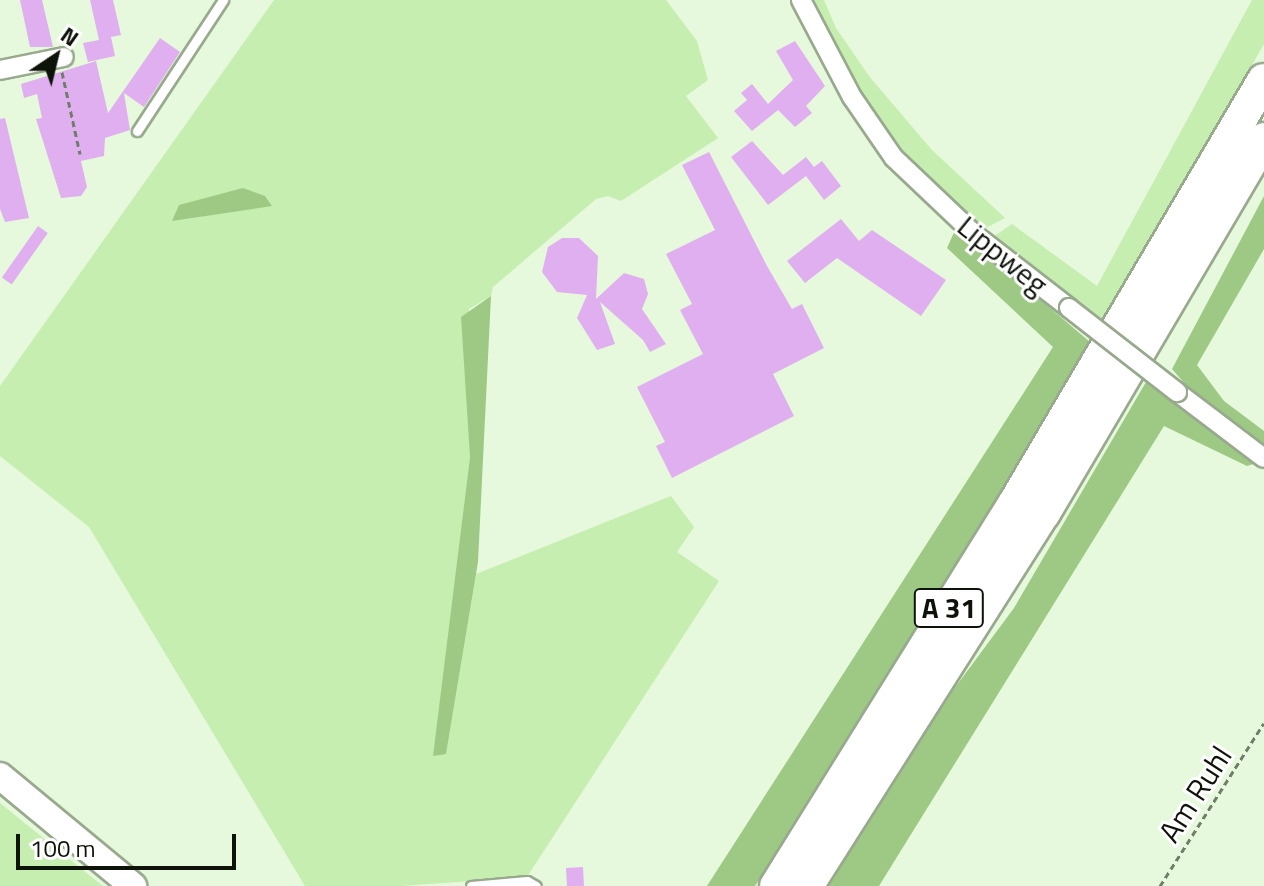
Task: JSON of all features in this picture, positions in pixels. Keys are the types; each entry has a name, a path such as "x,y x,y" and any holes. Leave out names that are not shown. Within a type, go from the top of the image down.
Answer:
{"highway":[{"name":"A 31","path":"776,886 1014,504 1264,80"},
{"name":"A 31","path":"807,886 1044,513 1254,168 1264,139"}],"street":[{"name":"Lippweg","path":"801,0 852,97 894,158 975,235 1264,458"},
{"path":"0,70 61,58"},
{"path":"0,776 133,886"}],"lane":[{"path":"137,131 223,0"},
{"path":"471,886 527,881 536,886"}],"path":[{"path":"61,58 80,154"},
{"name":"Am Ruhl","path":"1160,886 1264,723"}],"green space":[{"path":"274,0 666,0 697,41 708,80 686,96 718,138 621,201 608,196 596,199 493,287 491,296 469,309 470,457 434,755 446,753 476,574 671,496 694,527 677,552 719,581 527,877 401,886 305,886 89,527 0,456 0,386"},
{"path":"807,0 824,0 836,28 869,76 931,149 1005,218 980,231 915,172 863,105"},
{"path":"1252,0 1264,0 1264,44 1104,324 990,239 1012,224 1097,286"},
{"path":"243,188 265,196 272,206 172,221 179,205"},
{"path":"1264,196 1264,249 1197,365 1224,401 1264,431 1264,448 1199,400 1172,369"},
{"path":"956,228 1090,342 929,613 755,886 707,886 1053,347 947,248"},
{"path":"491,296 478,562 446,754 433,756 470,457 461,317"},
{"path":"1146,382 1257,463 1247,466 1164,426 879,886 828,886 939,709 1014,608"},
{"path":"0,803 99,883 103,886 0,886"}],"building":[{"path":"20,0 42,0 53,47 30,47"},
{"path":"90,0 113,0 121,35 111,37 115,56 88,62 83,43 99,40"},
{"path":"160,38 180,52 144,107 124,93 130,130 105,138 104,156 81,161 87,187 81,196 61,198 36,119 42,118 37,94 24,98 21,84 96,61 108,113"},
{"path":"795,41 825,86 806,106 812,113 795,127 778,110 752,131 734,111 747,100 741,93 752,84 768,104 793,80 776,51"},
{"path":"5,118 29,218 5,222 0,209 0,119"},
{"path":"752,141 783,175 806,157 814,167 822,161 841,186 824,200 806,176 768,205 731,157"},
{"path":"709,152 792,309 802,304 824,348 773,374 794,416 672,478 656,446 665,442 637,387 703,354 680,310 692,304 666,254 715,230 682,165"},
{"path":"841,219 859,241 872,230 946,280 921,316 837,258 805,283 787,261"},
{"path":"38,226 48,233 12,284 2,278"},
{"path":"562,238 579,238 598,256 596,299 624,273 644,279 648,294 642,309 666,344 650,352 643,340 600,302 615,344 597,350 577,318 587,295 557,292 542,272 548,247"},
{"path":"583,867 584,886 567,886 566,868"}]}
